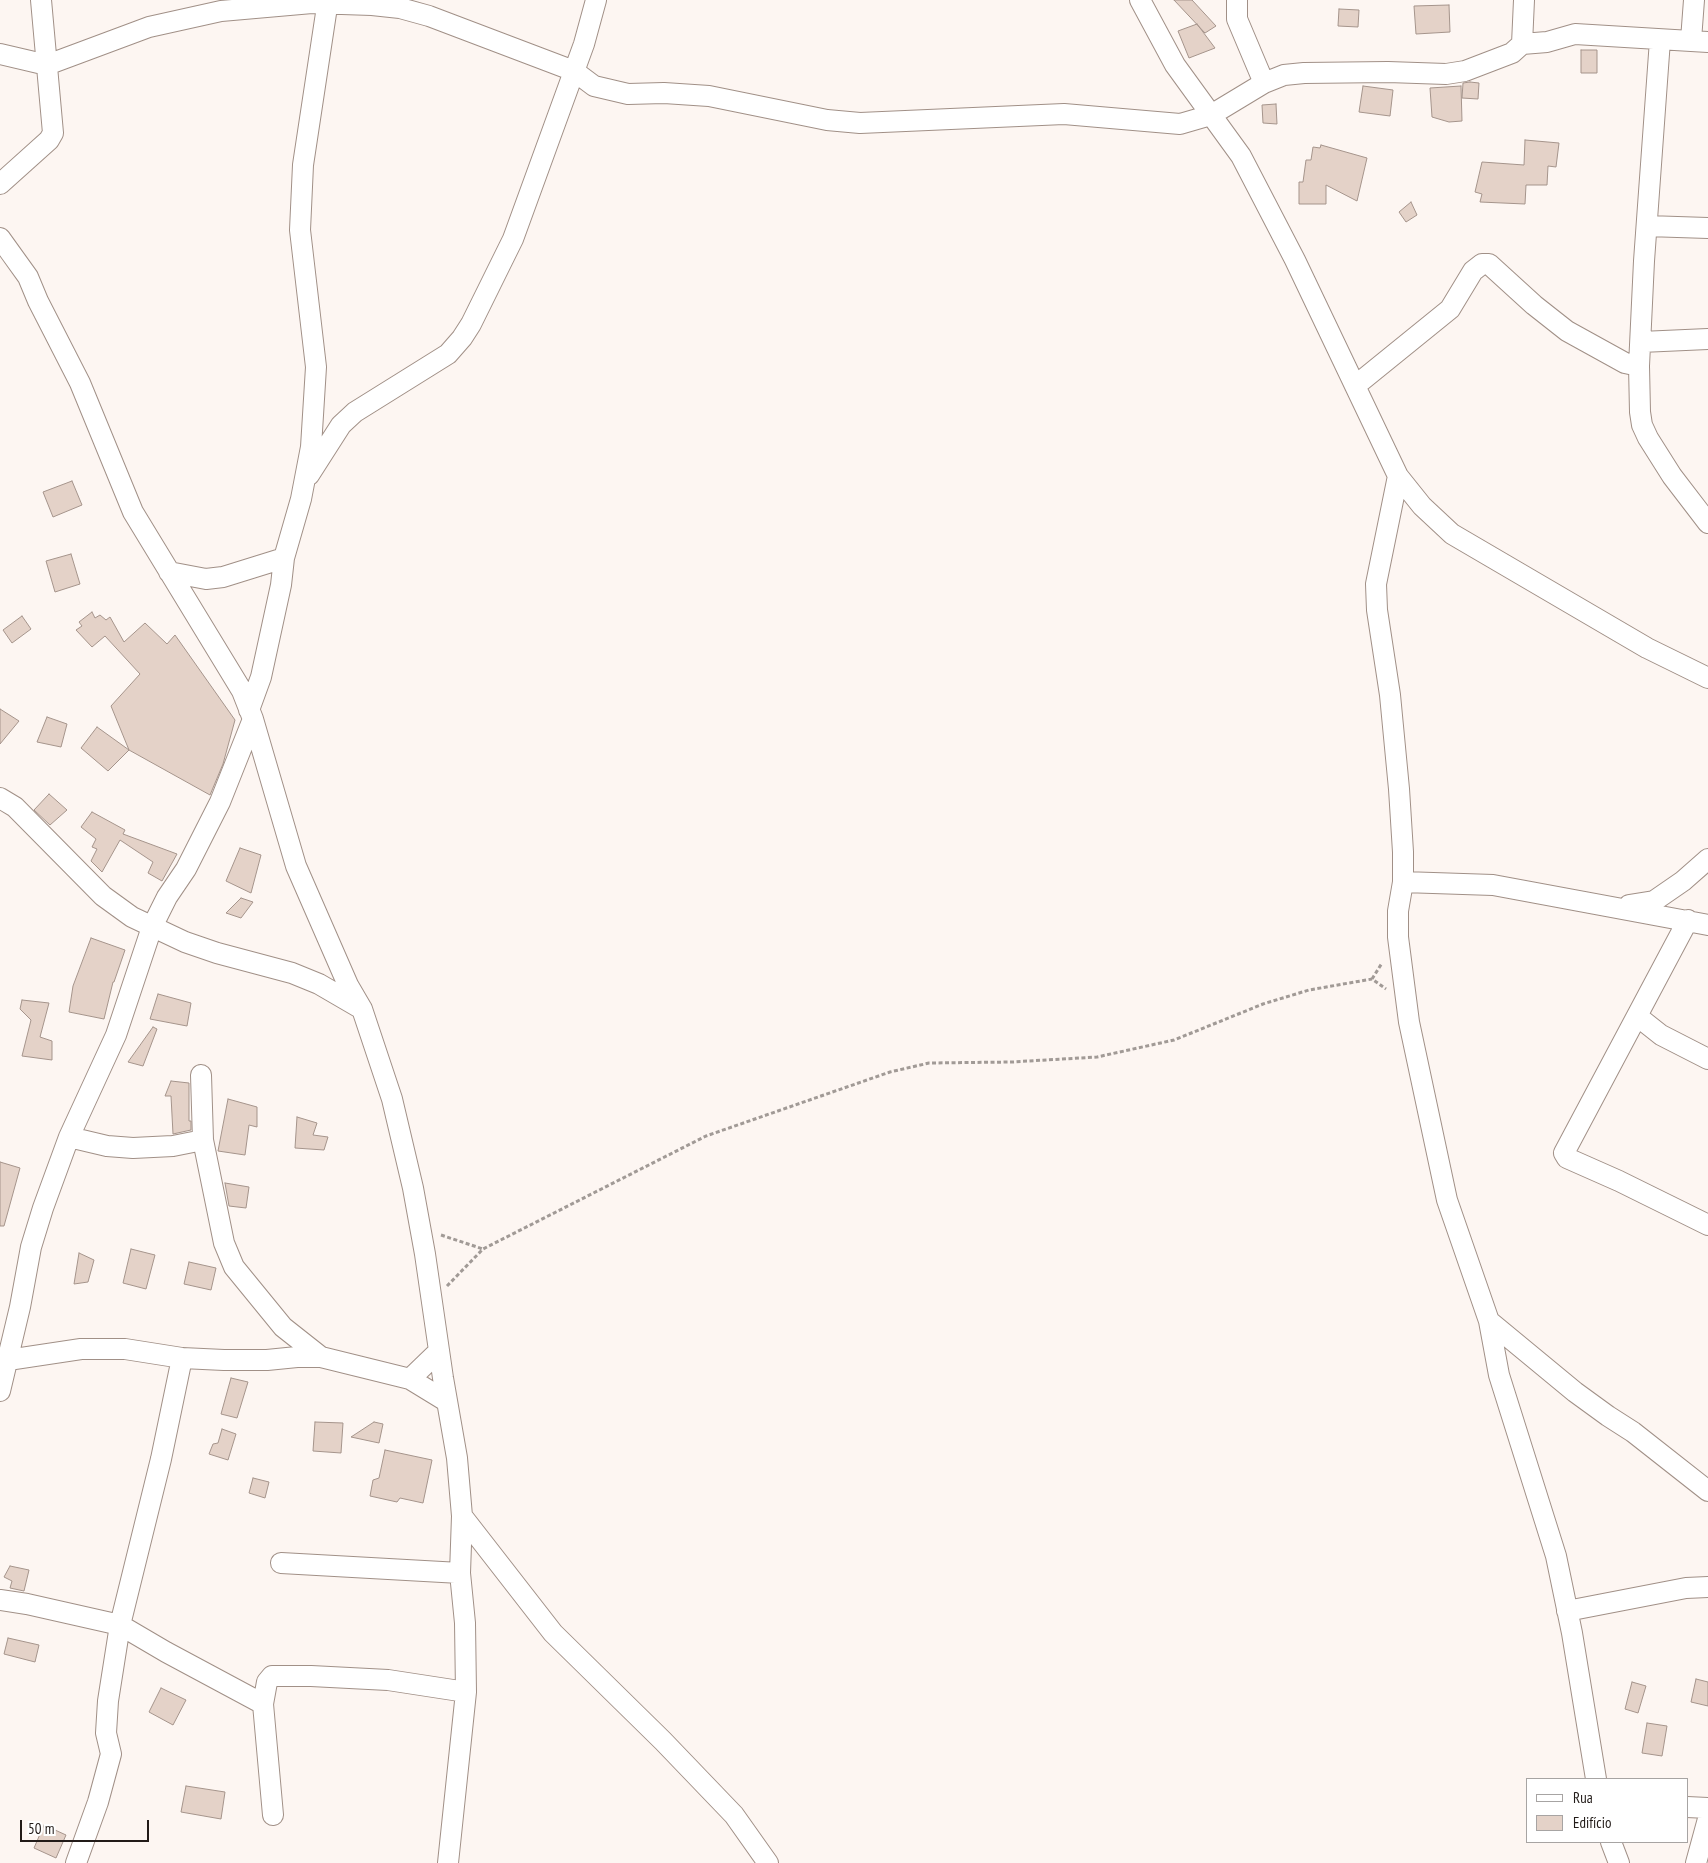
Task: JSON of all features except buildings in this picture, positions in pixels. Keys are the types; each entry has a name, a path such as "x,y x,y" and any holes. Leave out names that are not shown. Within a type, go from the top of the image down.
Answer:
{"street":[{"path":"0,184 49,140 53,133 41,0"},
{"path":"304,483 342,425 355,412 448,354 471,324 513,239 584,44 596,0"},
{"path":"1140,0 1175,65 1241,156 1295,260 1398,476 1422,506 1452,534 1647,648 1708,678"},
{"path":"1237,0 1237,19 1264,83"},
{"path":"1522,44 1524,0"},
{"path":"0,54 47,65 195,8 221,10 328,1 400,8 429,16 574,71 594,86 628,94 664,93 709,96 827,120 860,123 1064,114 1180,124 1211,115 1264,83 1284,75 1388,72 1446,74 1465,71 1512,53 1522,44 1547,42 1575,34 1699,41 1694,0"},
{"path":"0,1391 31,1247 43,1208 69,1137 116,1035 152,926 186,869 220,802 251,714 261,677 281,585 284,558 301,499 311,448 316,367 300,230 303,165 328,1"},
{"path":"1660,40 1649,177 1639,366 1640,412 1642,425 1648,438 1672,476 1708,523"},
{"path":"1647,226 1708,228"},
{"path":"0,238 28,277 38,301 80,383 133,512 242,692 251,714 296,866 344,976 362,1009 392,1099 420,1223 433,1300 446,1401 457,1458 462,1516 460,1573 465,1623 466,1692 448,1863"},
{"path":"1355,386 1450,309 1473,271 1482,264 1489,264 1534,306 1567,330 1625,363 1639,366"},
{"path":"1641,342 1708,339"},
{"path":"1398,476 1376,584 1377,610 1390,695 1399,789 1403,882 1398,911 1398,937 1409,1022 1447,1200 1489,1321 1499,1375 1556,1556 1596,1778"},
{"path":"169,572 206,579 223,577 284,558"},
{"path":"0,798 15,808 103,896 132,917 185,942 217,953 292,973 320,984 362,1009"},
{"path":"1617,907 1654,900 1683,881 1708,859"},
{"path":"1403,882 1493,885 1708,925"},
{"path":"1688,920 1564,1155 1566,1158 1619,1181 1708,1225"},
{"path":"1637,1016 1662,1034 1708,1059"},
{"path":"201,1075 203,1140 224,1243 234,1266 284,1327 321,1357"},
{"path":"69,1137 108,1146 133,1148 173,1146 203,1140"},
{"path":"1489,1321 1575,1392 1634,1432 1708,1492"},
{"path":"267,1360 279,1344 284,1327"},
{"path":"8,1360 81,1349 125,1349 182,1358 267,1360 321,1357 410,1379 446,1401"},
{"path":"410,1379 439,1351"},
{"path":"76,1863 98,1802 111,1754 106,1733 108,1701 120,1625 161,1459 182,1358"},
{"path":"462,1516 553,1633 663,1741 734,1815 768,1863"},
{"path":"281,1563 460,1573"},
{"path":"1567,1611 1686,1588 1708,1587"},
{"path":"0,1600 27,1604 120,1625 262,1704"},
{"path":"273,1816 262,1704 267,1682 272,1676 388,1680 466,1692"},
{"path":"1688,1807 1708,1808"},
{"path":"1696,1863 1708,1819"},
{"path":"1611,1843 1619,1863"}],"path":[{"path":"433,1300 483,1249 706,1136 890,1072 929,1063 1012,1062 1097,1056 1174,1040 1263,1004 1309,990 1372,979"},
{"path":"420,1223 444,1237 483,1249"}]}
